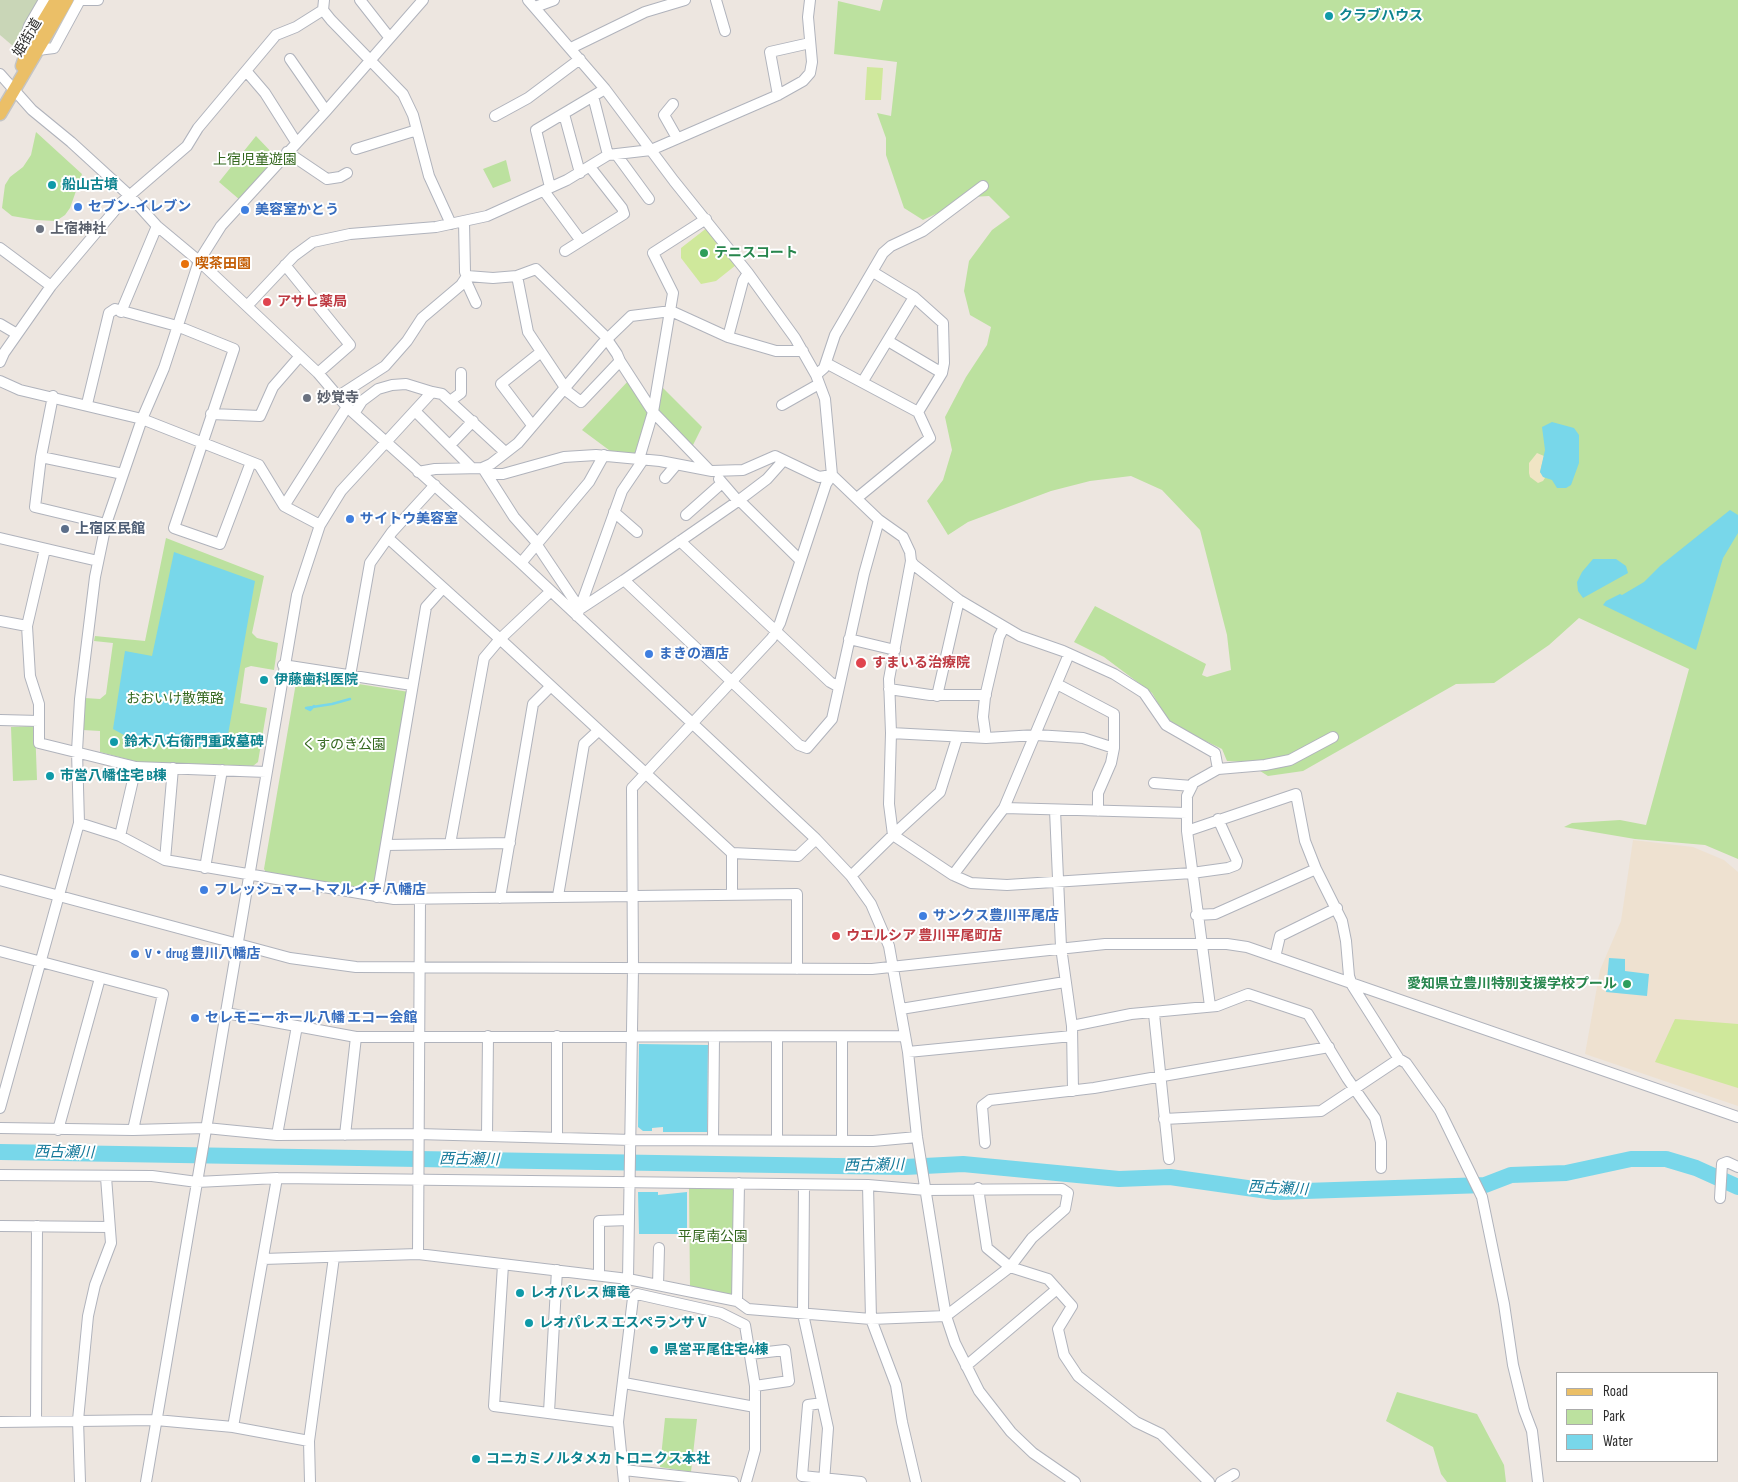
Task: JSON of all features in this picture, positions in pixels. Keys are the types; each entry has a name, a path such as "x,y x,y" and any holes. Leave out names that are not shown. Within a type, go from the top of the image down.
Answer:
{"main road":[{"name":"姫街道","path":"52,19 56,0"},
{"name":"姫街道","path":"0,114 14,90 34,47 66,0"}],"street":[{"path":"44,0 25,40 34,47 54,48 80,0 98,0"},
{"path":"360,0 389,37"},
{"path":"0,1108 79,823 77,752 80,699 98,561 106,524 142,419 164,368 199,261 220,226 326,111 370,58 423,0"},
{"path":"532,4 554,0"},
{"path":"571,48 645,12 685,0"},
{"path":"716,0 725,31"},
{"path":"247,306 285,265 313,242 350,234 436,227 487,216 580,173 612,155 651,150 778,95 804,81 810,73 812,62 808,17 810,0"},
{"path":"532,4 605,89 706,218 748,273 803,351 825,399 832,475 772,638 632,788 633,1036 628,1279"},
{"path":"0,362 4,353 51,286 121,203 187,146 198,128 247,72 276,35 296,27 324,5 352,43 370,58 403,94 413,115 429,176 451,224"},
{"path":"778,95 770,52 810,43"},
{"path":"290,59 326,111"},
{"path":"495,116 528,98 580,59"},
{"path":"247,72 265,93 296,142"},
{"path":"0,74 32,110 71,142 130,196 157,226 199,261 247,306 318,373 337,397 385,442 551,591 578,612 693,724 816,839 852,876 871,904 889,946 894,968 906,1036 918,1137 946,1316 955,1343 979,1391 1011,1432 1033,1452 1075,1482"},
{"path":"581,241 547,189 536,130 605,89"},
{"path":"593,96 612,155 649,199"},
{"path":"673,104 664,115 677,138"},
{"path":"564,114 580,173"},
{"path":"356,149 417,130"},
{"path":"287,152 327,179 340,177 347,173"},
{"path":"564,251 624,214 622,208 590,167"},
{"path":"782,405 817,380 826,363 835,335 883,253 891,246 923,231 983,186"},
{"path":"578,612 622,491 641,460 653,412 673,293 653,254 706,218"},
{"path":"464,221 465,272 476,303"},
{"path":"121,312 157,226"},
{"path":"2,253 51,286"},
{"path":"285,265 350,344 318,373"},
{"path":"337,397 385,366 408,341 422,318 466,277 493,278 517,276 536,269 607,339 653,412 739,501 800,560"},
{"path":"873,272 914,297 944,323 944,363 942,374 918,412"},
{"path":"728,338 743,281 748,273"},
{"path":"517,276 526,327 540,352 564,387 581,402 620,361"},
{"path":"863,381 914,297"},
{"path":"87,404 109,313 114,309 177,326 234,349 174,528 220,544 251,462"},
{"path":"485,471 505,452 518,443 564,387 607,339 631,316 670,311 728,338 776,351 803,351"},
{"path":"0,324 17,334"},
{"path":"888,341 942,374"},
{"path":"532,425 501,384 540,352"},
{"path":"211,414 260,416 273,387 300,356"},
{"path":"826,363 863,381 918,412 930,438 857,498"},
{"path":"450,401 461,393 460,373"},
{"path":"0,381 20,390 87,404 142,419 259,465 284,506 320,525"},
{"path":"284,506 351,409 378,389 392,385 406,384 442,394 474,421 505,452"},
{"path":"146,1482 283,665 297,595 320,525 341,491 432,392"},
{"path":"53,396 41,457 36,507 106,524"},
{"path":"415,411 471,468"},
{"path":"450,445 474,421"},
{"path":"418,472 471,468 503,474 564,457 604,455 676,464 711,471 743,470 775,456 819,477 832,475"},
{"path":"522,564 589,482 604,455"},
{"path":"41,457 123,474"},
{"path":"578,612 739,501 767,479 783,461"},
{"path":"665,478 676,464"},
{"path":"485,471 514,517 537,544 578,612"},
{"path":"832,475 879,520 902,537 910,552 911,561 889,679 891,733 888,788 890,829 893,835 953,875 985,885 1192,873 1236,865 1235,855 1218,820"},
{"path":"686,514 722,483"},
{"path":"350,676 370,563 388,538 434,485"},
{"path":"614,512 638,532"},
{"path":"624,580 799,745 807,748 832,719 848,639 879,520"},
{"path":"0,538 98,561"},
{"path":"388,538 732,853 798,856 816,839"},
{"path":"680,541 830,682 839,687"},
{"path":"44,549 26,626 30,676 39,704 40,743 136,767 266,772"},
{"path":"911,561 960,600 1004,627 1020,636 1069,654 1114,674 1144,693 1166,725 1215,753 1218,769"},
{"path":"377,897 426,607 443,588"},
{"path":"450,844 484,658 500,639 551,591"},
{"path":"938,696 960,600"},
{"path":"0,620 26,626"},
{"path":"986,738 983,717 986,696 999,637 1004,627"},
{"path":"848,639 895,650"},
{"path":"953,875 1004,808 1069,654"},
{"path":"283,665 412,685"},
{"path":"1057,684 1114,714 1114,748 1111,763 1098,793 1098,811"},
{"path":"500,898 533,704 550,687"},
{"path":"889,690 938,696 986,696"},
{"path":"0,720 39,721"},
{"path":"558,896 584,744 598,731"},
{"path":"891,733 957,738 1036,735 1083,738 1114,748"},
{"path":"1210,1006 1196,915 1187,831 1187,796 1192,786 1218,769 1264,765 1290,760 1333,737"},
{"path":"852,876 940,792 957,738"},
{"path":"120,836 136,767"},
{"path":"165,860 173,768"},
{"path":"204,868 222,770"},
{"path":"1154,783 1192,786"},
{"path":"1187,831 1296,794 1306,842 1316,868 1337,908 1346,941 1349,976 1352,985 1399,1058 1406,1063 1440,1112 1482,1197 1504,1304 1513,1365 1524,1410 1532,1431 1538,1482"},
{"path":"1004,808 1187,813"},
{"path":"1055,810 1061,947 1072,1031 1073,1092"},
{"path":"79,823 120,836 165,860 394,900 732,893 797,894 797,969"},
{"path":"386,845 510,843"},
{"path":"732,853 732,893"},
{"path":"1196,915 1215,914 1316,868"},
{"path":"0,880 236,944 324,964 420,969 894,968 1061,947 1105,944 1200,943 1247,947 1352,985 1426,1008 1738,1116"},
{"path":"418,1254 420,898"},
{"path":"1275,957 1280,936 1337,908"},
{"path":"0,951 163,994 134,1130"},
{"path":"58,1130 100,978"},
{"path":"901,1009 1065,982"},
{"path":"908,1052 1072,1031 1131,1014 1154,1014 1217,1006 1248,994 1308,1014 1375,1118 1381,1142 1381,1168"},
{"path":"226,1013 356,1037 906,1036"},
{"path":"1154,1014 1159,1077 1169,1159"},
{"path":"278,1135 297,1026"},
{"path":"487,1136 488,1036"},
{"path":"557,1036 557,1138"},
{"path":"345,1135 356,1037"},
{"path":"714,1037 714,1139"},
{"path":"777,1037 778,1140"},
{"path":"842,1037 842,1140"},
{"path":"986,1143 982,1106 984,1102 990,1100 1073,1092 1330,1047"},
{"path":"1164,1119 1321,1111 1399,1058"},
{"path":"0,1128 58,1130 206,1128 278,1135 345,1135 418,1139 487,1136 557,1138 632,1145 714,1139 873,1141 918,1137"},
{"path":"1720,1198 1722,1164 1727,1162 1738,1167"},
{"path":"0,1175 152,1176 197,1182 277,1178 418,1176 630,1179 804,1185 868,1185 926,1190 978,1188 1062,1189 1068,1193 1065,1209 1032,1238 1010,1266 946,1316 871,1319 748,1309 737,1302 628,1279 418,1254 263,1259"},
{"path":"80,1482 78,1420 88,1316 95,1285 111,1243 106,1177"},
{"path":"233,1428 277,1178"},
{"path":"737,1302 739,1183"},
{"path":"804,1185 803,1314 828,1428 824,1480"},
{"path":"868,1185 871,1319 896,1385 902,1422 916,1482"},
{"path":"978,1188 987,1248 1010,1266 1048,1279 1072,1306 1058,1329 1064,1355 1078,1376 1136,1422 1161,1434 1209,1482"},
{"path":"598,1275 599,1221 629,1220"},
{"path":"0,1226 109,1228"},
{"path":"36,1420 37,1226"},
{"path":"658,1285 659,1248"},
{"path":"310,1482 309,1442 334,1257"},
{"path":"503,1265 494,1406 618,1422"},
{"path":"549,1412 557,1270"},
{"path":"966,1366 1057,1289"},
{"path":"624,1482 624,1470 619,1449 618,1422 633,1298 637,1294 721,1313 745,1325 755,1386 756,1406 755,1450 746,1482"},
{"path":"750,1354 785,1350 789,1381 755,1386"},
{"path":"624,1383 756,1406"},
{"path":"822,1403 808,1404 802,1476 824,1480 861,1482"},
{"path":"0,1422 36,1420 156,1420 233,1428 309,1442"},
{"path":"624,1470 733,1482"}],"shaded area":[{"path":"1633,840 1693,847 1724,860 1738,872 1738,1106 1585,1054 1600,970 1621,921"}],"green space":[{"path":"0,0 38,0 13,46 0,35"},
{"path":"883,0 1738,0 1738,859 1705,845 1635,839 1564,827 1572,823 1620,820 1646,825 1689,669 1579,618 1549,645 1494,683 1456,684 1303,771 1268,776 1246,762 1227,761 1222,749 1170,724 1152,693 1104,657 1074,642 1095,606 1206,664 1202,675 1207,677 1231,670 1227,635 1200,530 1162,490 1131,476 1090,481 1051,491 968,522 948,535 927,501 943,480 952,450 945,417 966,377 987,345 991,327 970,315 964,291 969,261 992,230 1010,217 989,196 971,197 923,220 904,208 886,155 886,138 877,113 891,116 897,62 834,54 838,1 880,11"},
{"path":"867,67 883,68 881,100 865,100"},
{"path":"36,132 82,174 70,208 65,215 56,221 12,216 2,208 5,185 10,177 23,167 31,155"},
{"name":"上宿児童遊園","path":"256,136 277,158 240,200 219,182"},
{"path":"506,160 511,181 493,188 483,169"},
{"name":"テニスコート","path":"708,227 736,265 716,281 701,284 681,258 681,248"},
{"path":"630,379 650,411 638,455 613,453 582,430"},
{"path":"660,385 702,427 691,449 657,413"},
{"name":"おおいけ散策路","path":"166,538 264,576 252,633 257,638 278,643 274,670 251,666 245,668 240,703 267,708 258,762 253,766 138,762 100,752 100,731 83,730 85,698 100,699 106,694 113,643 94,641 95,636 145,641"},
{"name":"くすのき公園","path":"302,675 409,692 377,891 267,874 264,869 297,677"},
{"path":"35,726 37,780 13,781 11,727"},
{"path":"1675,1019 1738,1024 1738,1088 1655,1062"},
{"name":"平尾南公園","path":"689,1186 736,1186 735,1298 690,1288"},
{"path":"1397,1392 1477,1414 1504,1465 1506,1482 1447,1482 1441,1474 1433,1447 1386,1421"},
{"path":"665,1418 697,1419 691,1472 660,1467"}],"sand":[{"path":"1537,453 1544,456 1540,472 1545,478 1538,483 1530,477 1529,473 1529,463"}],"water":[{"path":"1552,422 1574,428 1579,435 1579,463 1571,485 1566,488 1557,488 1552,480 1543,477 1540,472 1545,450 1542,427"},
{"path":"1730,510 1738,515 1738,533 1723,558 1696,650 1603,605 1606,601 1620,594 1622,595 1644,582 1660,566"},
{"name":"おおいけ散策路","path":"174,552 255,581 226,746 211,748 133,740 113,729 125,651 152,656"},
{"path":"1593,559 1616,559 1626,566 1628,573 1583,598 1578,591 1577,582 1582,572"},
{"path":"1609,958 1625,959 1625,971 1649,974 1647,996 1606,992"},
{"path":"639,1044 708,1045 707,1132 663,1132 663,1127 652,1128 652,1131 643,1131 638,1127"},
{"path":"638,1192 658,1192 658,1195 687,1192 687,1234 639,1234"}],"waterway":[{"path":"306,708 350,699"},
{"path":"306,708 310,710 314,706"},
{"name":"西古瀬川","path":"0,1152 905,1167 963,1164 1119,1179 1170,1177 1275,1192 1485,1185 1511,1175 1566,1173 1631,1159 1666,1159 1696,1168 1738,1187"}],"place":[{"name":"クラブハウス","path":"1329,16"},
{"name":"船山古墳","path":"52,185"},
{"name":"セブン-イレブン","path":"78,207"},
{"name":"美容室かとう","path":"245,210"},
{"name":"上宿神社","path":"40,229"},
{"name":"テニスコート","path":"704,253"},
{"name":"喫茶田園","path":"185,264"},
{"name":"アサヒ薬局","path":"267,302"},
{"name":"妙覚寺","path":"307,398"},
{"name":"サイトウ美容室","path":"350,519"},
{"name":"上宿区民館","path":"65,529"},
{"name":"まきの酒店","path":"649,654"},
{"name":"すまいる治療院","path":"861,663"},
{"name":"伊藤歯科医院","path":"264,680"},
{"name":"鈴木八右衛門重政墓碑","path":"114,742"},
{"name":"市営八幡住宅 B棟","path":"50,776"},
{"name":"フレッシュマートマルイチ 八幡店","path":"204,890"},
{"name":"サンクス豊川平尾店","path":"923,916"},
{"name":"ウエルシア 豊川平尾町店","path":"836,936"},
{"name":"V・drug 豊川八幡店","path":"135,954"},
{"name":"愛知県立豊川特別支援学校プール","path":"1627,984"},
{"name":"セレモニーホール八幡 エコー会館","path":"195,1018"},
{"name":"レオパレス 輝竜","path":"520,1293"},
{"name":"レオパレス エスペランサⅤ","path":"529,1323"},
{"name":"県営平尾住宅4棟","path":"654,1350"},
{"name":"コニカミノルタメカトロニクス本社","path":"476,1459"}]}
